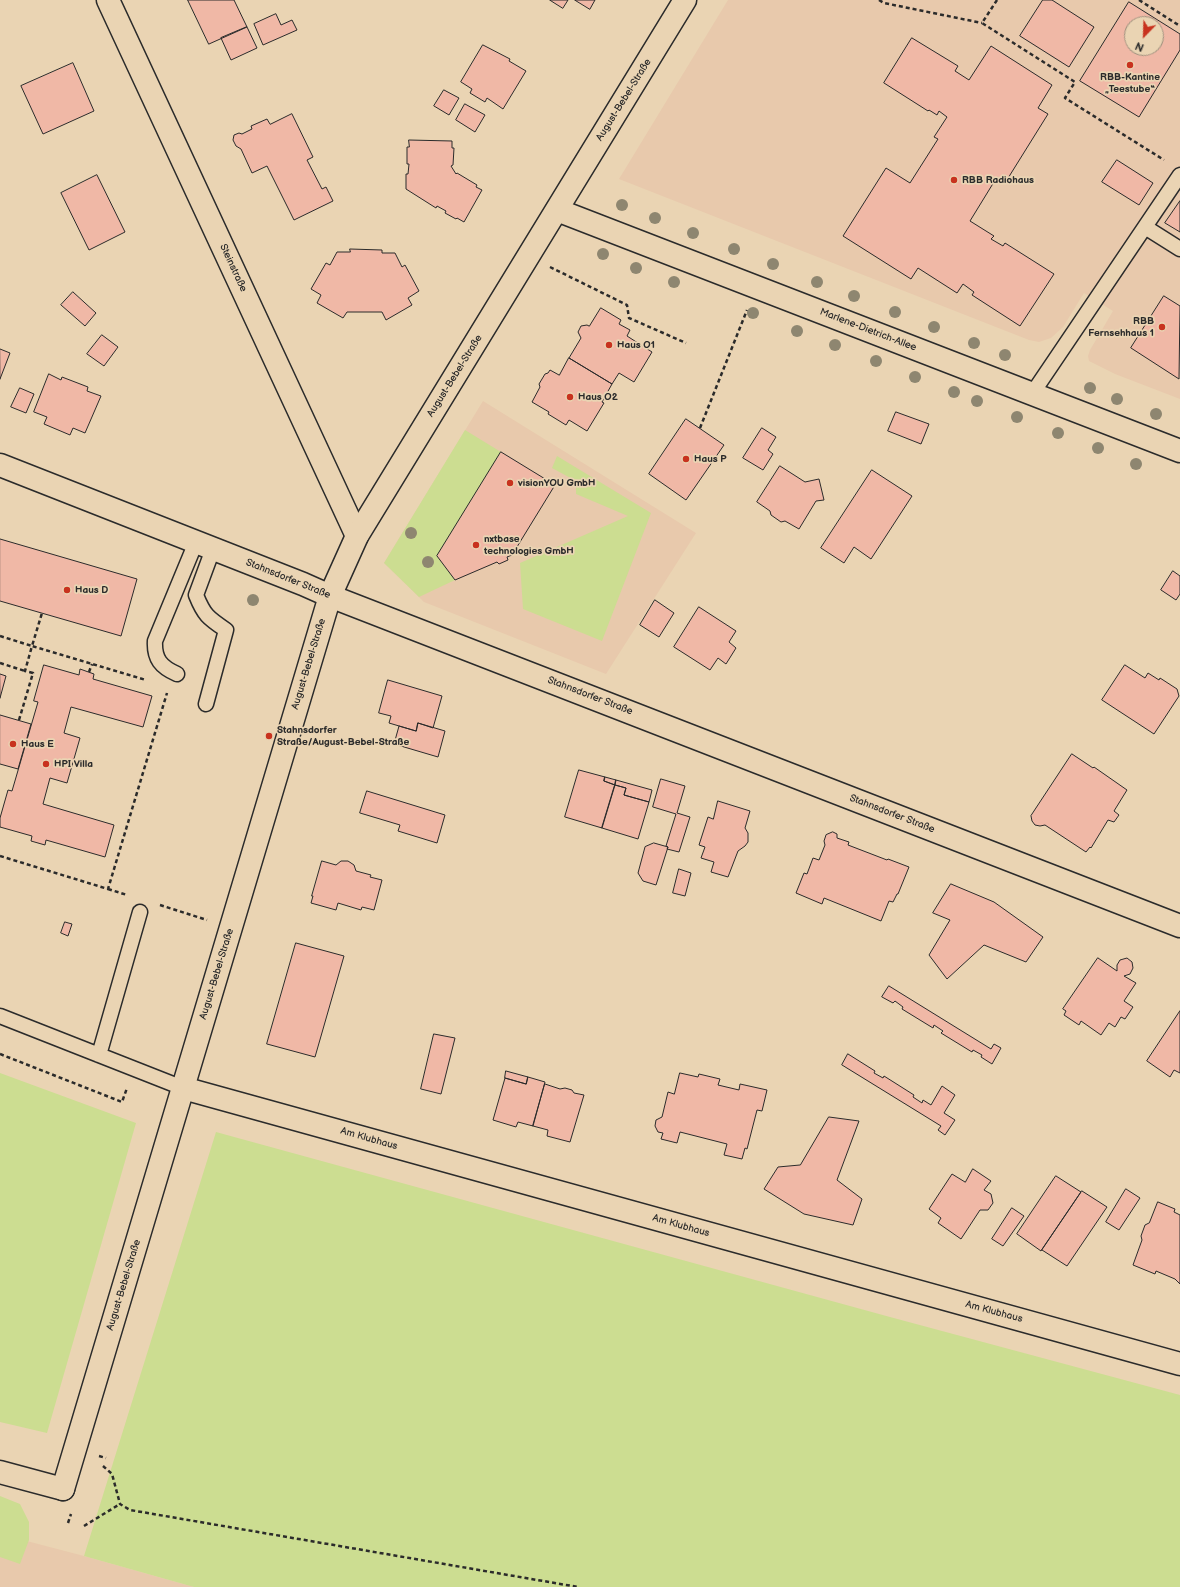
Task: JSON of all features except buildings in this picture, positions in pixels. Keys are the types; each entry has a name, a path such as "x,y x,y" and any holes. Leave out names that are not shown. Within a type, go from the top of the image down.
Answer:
{"street":[{"name":"Steinstraße","path":"108,0 357,536"},
{"name":"August-Bebel-Straße","path":"0,1472 63,1489 330,596 357,536 685,0"},
{"name":"Marlene-Dietrich-Allee","path":"557,210 1180,451"},
{"name":"Stahnsdorfer Straße","path":"0,465 330,596 1180,926"},
{"name":"Am Klubhaus","path":"183,1088 1180,1364"}],"lane":[{"path":"1032,394 1180,175"},
{"path":"1145,227 1180,249"},
{"path":"177,674 163,666 157,658 155,640 204,545"},
{"path":"204,545 196,595 202,611 212,621 226,630 206,704"},
{"path":"99,1055 140,912"},
{"path":"0,1016 183,1088"}],"path":[{"path":"879,0 884,3 982,23 1075,82 1065,98 1166,162"},
{"path":"982,23 997,0"},
{"path":"1139,0 1180,26"},
{"path":"561,272 627,305 629,318 686,344"},
{"path":"700,428 737,333"},
{"path":"25,671 42,613"},
{"path":"0,636 148,681"},
{"path":"0,663 33,673 19,720"},
{"path":"89,672 92,664"},
{"path":"0,856 108,889 168,687"},
{"path":"0,1054 122,1102 135,1069"},
{"path":"99,1456 106,1458"},
{"path":"103,1466 112,1474 120,1504 130,1510 578,1587"},
{"path":"84,1526 120,1504"}],"shaded area":[{"path":"728,0 1180,0 1180,399 1115,374 1089,361 1088,356 1090,350 1113,311 1084,293 1063,327 1051,338 1039,342 1029,340 619,179"},
{"path":"483,401 696,533 606,674 424,602 384,563"},
{"path":"0,1534 84,1556 194,1587 0,1587"}],"green space":[{"path":"465,430 501,452 437,556 455,580 419,597 384,563"},
{"path":"557,456 651,513 602,641 523,609 520,563 628,516 576,494 576,481 552,468"},
{"path":"0,1073 136,1123 47,1433 0,1422"},
{"path":"216,1132 1180,1395 1180,1587 194,1587 84,1556"},
{"path":"0,1496 20,1504 29,1522 29,1540 20,1564 0,1557"}],"place":[{"name":"RBB-Kantine „Teestube“","path":"1130,65"},
{"name":"RBB Radiohaus","path":"954,180"},
{"name":"RBB Fernsehhaus 1","path":"1162,327"},
{"name":"Haus O1","path":"609,345"},
{"name":"Haus O2","path":"570,397"},
{"name":"Haus P","path":"686,459"},
{"name":"visionYOU GmbH","path":"510,483"},
{"name":"nxtbase technologies GmbH","path":"476,545"},
{"name":"Haus D","path":"67,590"},
{"name":"Stahnsdorfer Straße/August-Bebel-Straße","path":"269,736"},
{"name":"Haus E","path":"13,744"},
{"name":"HPI Villa","path":"46,764"}]}
